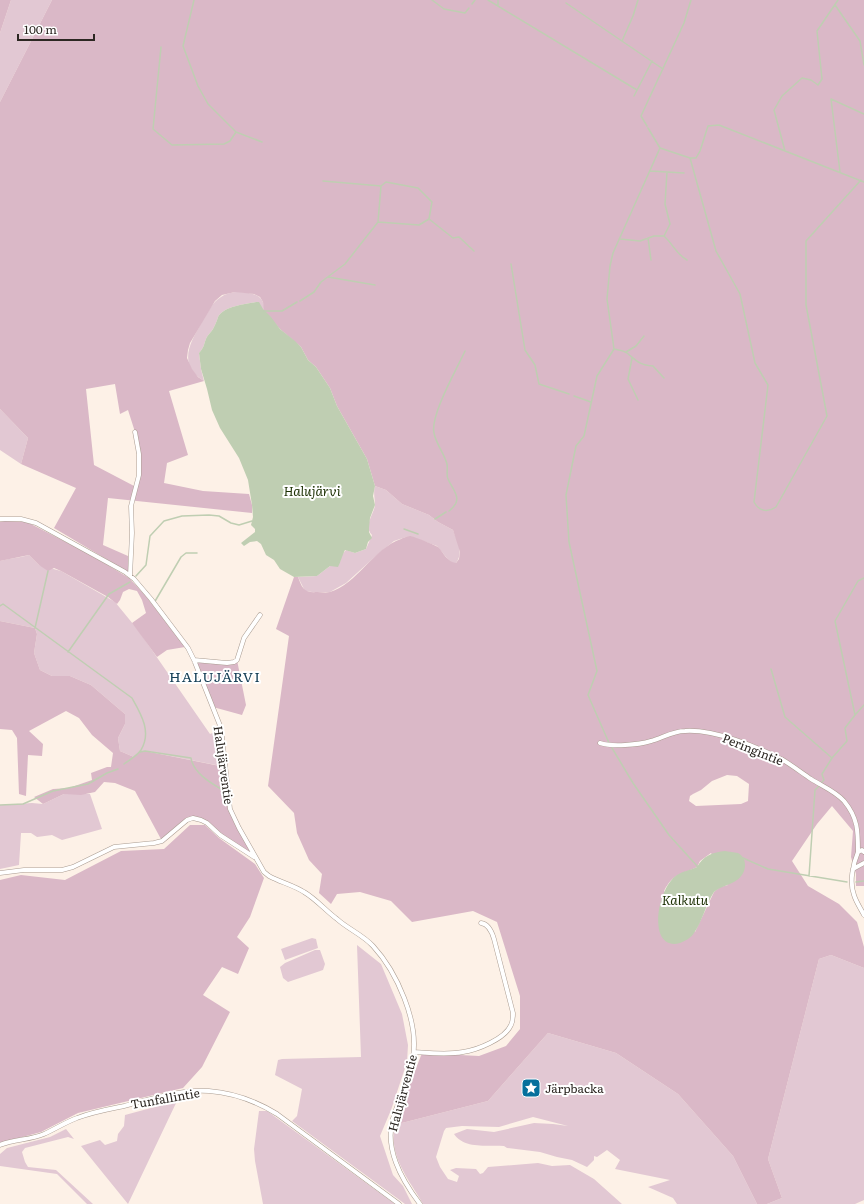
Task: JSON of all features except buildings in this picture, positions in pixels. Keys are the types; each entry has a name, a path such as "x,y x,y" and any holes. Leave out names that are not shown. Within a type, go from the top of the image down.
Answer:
{"street":[{"path":"130,576 132,533 131,506 139,475 139,454 135,432"},
{"name":"Halujärventie","path":"0,519 21,519 36,523 53,531 130,576 154,603 188,648 194,660 221,728 230,809 238,828 264,872 269,876 310,895 343,924 372,945 383,957 394,975 407,1007 413,1027 414,1052 390,1131 390,1143 394,1159 420,1204"},
{"path":"194,660 227,664 237,660 244,638 260,615"},
{"name":"Peringintie","path":"600,742 605,744 630,745 650,742 676,732 693,731 724,736 785,761 834,793 844,801 858,827 858,852 851,880 853,895 864,915"},
{"path":"0,873 24,870 62,870 73,867 114,847 162,841 187,820 193,818 207,823 220,834 256,858"},
{"path":"858,852 862,850 864,852"},
{"path":"853,869 864,863"},
{"path":"414,1052 463,1052 477,1049 494,1041 511,1027 513,1013 494,939 491,930 484,924 480,923"},
{"name":"Tunfallintie","path":"0,1145 10,1141 42,1135 76,1118 134,1103 190,1092 207,1091 226,1093 259,1104 277,1114 399,1204"}],"shaded area":[{"path":"0,0 11,0 0,33"},
{"path":"11,0 52,0 0,102 0,33"},
{"path":"52,0 864,0 864,886 856,886 856,874 851,857 853,831 832,806 817,824 792,861 808,886 839,904 857,922 864,947 864,968 831,955 819,959 768,1159 782,1198 767,1204 757,1204 733,1156 678,1094 616,1053 548,1033 488,1101 394,1125 422,1053 479,1056 506,1046 520,1029 520,996 497,922 473,911 412,922 391,901 360,892 337,894 331,904 319,893 322,874 309,860 297,833 294,813 268,786 289,636 276,629 294,577 298,577 302,587 306,591 330,592 339,588 357,575 382,550 409,536 438,547 450,561 456,563 459,559 460,552 453,530 429,515 402,504 386,490 375,486 367,459 337,406 330,388 316,367 308,360 301,347 280,329 264,311 263,302 260,297 254,294 235,292 222,295 215,301 190,343 187,358 192,369 198,377 204,381 169,391 188,455 167,463 164,483 203,491 249,494 252,505 252,513 108,498 103,545 128,556 128,572 54,528 76,488 21,464 28,438 0,409 0,102","holes":["115,384 120,414 128,410 135,432 139,475 136,487 94,465 86,389","727,775 737,776 749,784 748,801 741,804 696,806 689,801 690,796 701,790 712,781","711,853 728,885 720,887 714,892 695,932 664,891 667,885 674,878 697,867 700,861"]},
{"path":"235,292 250,293 259,297 264,305 264,311 256,302 235,306 221,313 199,353 204,381 191,368 188,360 190,345 210,308 215,302 224,295"},
{"path":"0,409 28,438 21,464 0,450"},
{"path":"375,486 386,490 402,504 429,515 453,530 460,551 456,563 451,563 437,546 409,536 394,541 346,583 330,592 305,591 298,577 317,576 330,566 340,562 341,556 346,550 355,553 366,549 372,535 369,524 375,505"},
{"path":"0,522 27,522 91,555 129,578 145,595 185,647 167,650 157,657 132,623 146,613 142,600 137,591 129,589 123,592 117,604 108,597 61,571 54,568 48,571 39,565 29,555 0,561"},
{"path":"29,555 39,565 61,571 115,602 138,630 210,734 218,731 221,766 145,751 140,752 134,757 120,751 118,738 125,724 125,714 91,685 70,676 52,676 40,670 34,653 37,634 35,628 0,621 0,561"},
{"path":"0,621 35,628 37,634 34,653 40,670 52,676 70,676 91,685 125,714 125,724 118,738 120,751 134,757 140,752 145,751 225,767 230,809 256,859 201,820 187,820 162,841 135,791 115,783 104,782 95,792 81,795 64,794 43,804 34,797 53,789 69,788 92,780 91,773 111,767 113,753 92,735 79,718 66,711 29,731 43,744 42,756 28,755 26,796 19,794 17,738 12,730 0,729"},
{"path":"194,660 227,663 237,660 246,705 242,715 213,707"},
{"path":"64,794 90,794 102,829 62,840 52,835 37,837 31,833 21,833 19,865 0,869 0,805 32,803 43,804"},
{"path":"190,825 205,825 219,838 255,864 264,878 250,917 237,937 249,948 238,974 222,967 203,995 230,1012 202,1067 183,1088 78,1113 41,1132 0,1143 0,880 21,875 65,880 121,851 164,849"},
{"path":"312,938 316,939 318,948 285,960 281,949"},
{"path":"357,945 381,964 402,1014 408,1045 407,1062 391,1110 380,1136 393,1175 403,1186 412,1204 405,1204 292,1121 297,1116 302,1089 275,1075 278,1060 282,1059 361,1057"},
{"path":"315,950 320,950 325,964 323,970 288,982 283,978 280,967 285,963"},
{"path":"831,955 864,968 864,1200 855,1204 767,1204 782,1198 768,1159 819,959"},
{"path":"548,1033 616,1053 678,1094 733,1156 757,1204 677,1204 673,1198 648,1187 670,1180 615,1169 620,1160 607,1150 597,1157 594,1156 594,1160 587,1167 572,1160 540,1152 507,1148 504,1146 483,1146 470,1144 458,1139 454,1134 467,1129 494,1132 534,1123 568,1126 533,1117 499,1127 462,1126 446,1128 436,1157 440,1167 448,1179 457,1182 459,1176 450,1170 456,1168 476,1169 480,1174 483,1173 488,1167 538,1163 552,1166 570,1165 594,1179 622,1204 423,1204 401,1167 395,1152 394,1125 488,1101"},
{"path":"177,1101 128,1204 81,1146 100,1140 105,1145 117,1141 118,1134 124,1126 125,1115"},
{"path":"259,1111 267,1111 395,1204 263,1204 254,1149"},
{"path":"66,1129 74,1139 68,1137 25,1148 22,1152 25,1162 28,1167 56,1170 93,1204 87,1204 57,1174 0,1166 0,1154 7,1148 50,1137"}],"water":[{"name":"Halujärvi","path":"259,302 280,329 301,347 308,360 316,367 330,388 337,406 367,459 375,486 373,496 375,505 370,518 369,528 372,538 368,542 366,549 355,553 345,550 338,567 330,566 317,576 294,577 280,569 274,560 266,555 261,544 257,541 250,542 244,546 241,543 255,532 255,529 251,525 253,517 248,480 239,458 220,428 212,410 201,369 199,353 221,313 235,306"},
{"name":"Kalkutu","path":"725,851 738,853 744,859 745,866 742,874 734,882 714,892 697,929 691,936 680,943 670,943 663,938 659,929 658,918 664,893 670,882 677,875 697,867 702,860 709,855 716,852"}],"waterway":[{"path":"194,0 183,46 198,86 208,104 236,132 262,142"},
{"path":"432,0 444,9 465,13 469,8"},
{"path":"472,4 475,0"},
{"path":"488,0 637,90"},
{"path":"498,0 498,6"},
{"path":"622,41 638,0"},
{"path":"647,126 641,116 684,23 691,0"},
{"path":"785,151 774,110 782,96 802,78 811,80 818,85 822,79 817,31 838,0"},
{"path":"566,3 663,69"},
{"path":"835,5 860,41 864,65"},
{"path":"161,47 153,129 172,145 224,144 230,141 236,132"},
{"path":"634,96 652,61"},
{"path":"840,172 831,99 864,114"},
{"path":"660,148 690,158 696,158 700,151 708,126 719,125 864,182"},
{"path":"609,743 588,695 597,671 569,542 566,495 576,446 584,436 597,376 614,349 607,299 610,266 613,253 660,148 648,128"},
{"path":"690,158 716,251 740,294 755,363 768,385 754,502 758,507 764,510 769,510 776,507 827,416 806,305 806,241 861,180"},
{"path":"650,171 684,173"},
{"path":"664,236 670,224 665,204 667,172"},
{"path":"323,181 381,186"},
{"path":"300,301 314,292 321,282 345,264 378,222 381,186 386,182 418,188 432,202 429,219 419,225 378,222"},
{"path":"429,219 453,238 459,237 474,251"},
{"path":"620,239 640,241 654,236 664,236 680,255 687,260"},
{"path":"648,238 651,260"},
{"path":"511,264 525,350 535,365 539,384 569,394"},
{"path":"328,277 375,285"},
{"path":"264,311 282,311 297,302"},
{"path":"626,352 636,346 644,336"},
{"path":"614,349 625,352 641,364 653,366 664,378"},
{"path":"449,511 454,507 457,499 447,477 447,464 435,437 434,425 440,404 465,351"},
{"path":"632,358 628,379 638,400"},
{"path":"574,396 591,402"},
{"path":"435,519 446,512"},
{"path":"136,576 146,565 150,536 164,521 182,516 209,515 219,516 231,523 239,525 252,521"},
{"path":"404,529 418,534"},
{"path":"154,603 181,557 186,553 197,553"},
{"path":"35,628 48,571"},
{"path":"822,782 824,780 822,774 832,758 847,741 845,728 855,715 835,621 858,581 864,578"},
{"path":"68,652 109,594 130,582"},
{"path":"0,606 3,604 132,698 142,717 146,737 141,750 124,764"},
{"path":"771,669 785,717 832,758"},
{"path":"855,715 864,705"},
{"path":"612,748 633,783 669,835 698,867"},
{"path":"140,752 145,751 191,758 192,763 198,772 221,789"},
{"path":"0,805 23,804 53,791 88,784 107,773 118,769"},
{"path":"809,876 815,790 819,786"},
{"path":"743,858 768,869 847,882"},
{"path":"856,882 864,881"}],"place":[{"name":"Järpbacka","path":"531,1088"}],"district":[{"name":"HALUJÄRVI","path":"215,676"}]}
